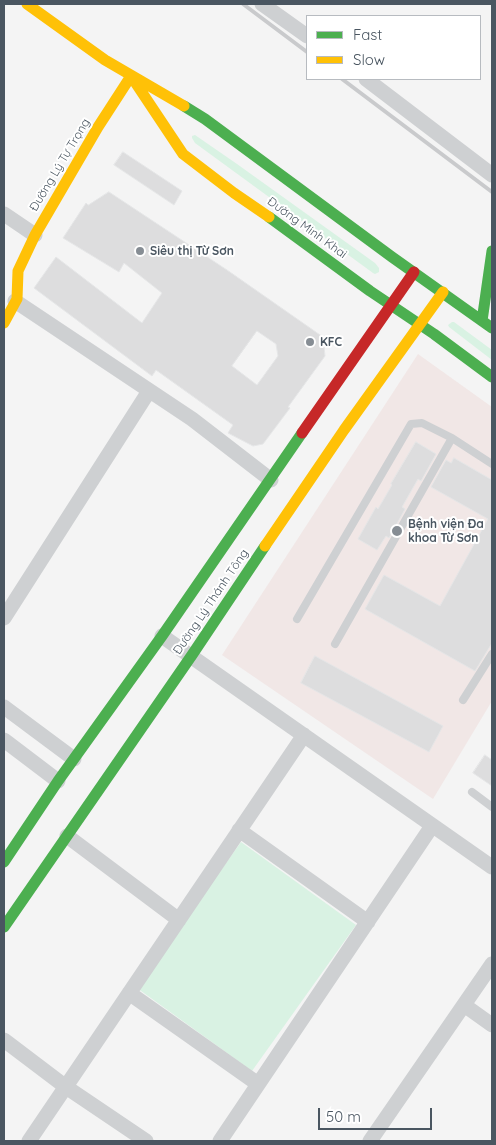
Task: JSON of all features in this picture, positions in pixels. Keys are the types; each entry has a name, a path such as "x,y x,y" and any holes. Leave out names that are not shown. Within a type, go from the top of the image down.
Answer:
{"main road":[{"name":"Đường Minh Khai","path":"27,4 105,60 206,119 392,257 492,328"},
{"name":"Đường Minh Khai","path":"131,76 183,154 234,193 492,377"},
{"name":"Đường Lý Tự Trọng","path":"4,323 17,299 18,271 35,235 98,127 131,76"},
{"path":"482,321 492,251"},
{"path":"4,278 18,271"},
{"name":"Đường Lý Thánh Tông","path":"4,862 58,781 274,482 414,272"},
{"name":"Đường Lý Thánh Tông","path":"4,927 192,655 294,497 443,292"}],"street":[{"path":"262,4 306,35"},
{"path":"367,80 492,175"},
{"path":"4,214 35,235"},
{"path":"16,301 192,419 274,482"},
{"path":"4,618 149,390"},
{"path":"162,636 192,655 432,826 492,865"},
{"path":"4,707 74,759"},
{"path":"29,1141 304,735"},
{"path":"4,740 58,781"},
{"path":"220,1141 432,826"},
{"path":"239,830 368,922"},
{"path":"67,836 179,920"},
{"path":"370,1141 492,964"},
{"path":"130,993 258,1084"},
{"path":"464,1005 492,1025"},
{"path":"4,1040 66,1087 146,1141"}],"lane":[{"path":"297,619 411,424 422,423 452,438 492,464"},
{"path":"335,644 452,438"},
{"path":"464,700 492,654"},
{"path":"472,792 492,807"}],"shaded area":[{"name":"Bệnh viện Đa khoa Từ Sơn","path":"418,354 492,407 492,701 433,799 222,655"}],"green space":[{"path":"195,135 375,263 379,268 379,272 373,273 195,143 192,136"},
{"path":"452,322 492,350 492,360 449,327 448,325"},
{"path":"241,842 356,925 252,1071 137,988"}],"building":[{"path":"123,152 182,191 174,205 114,165"},
{"path":"109,192 227,270 323,337 325,356 263,444 253,446 228,433 233,425 156,370 152,376 34,288 56,257 142,323 162,293 124,263 119,272 63,238 86,203 88,205","holes":["257,331 276,344 278,356 257,385 232,366"]},
{"path":"416,442 436,454 421,481 418,479 402,507 405,509 389,538 386,536 377,550 358,539 376,507 378,509"},
{"path":"454,458 492,480 492,643 475,671 365,609 384,575 440,606 488,519 431,487 446,460 451,463"},
{"path":"315,656 443,726 429,752 301,683"},
{"path":"485,755 492,760 492,786 473,773"}],"railway":[{"path":"243,4 306,51"},
{"path":"343,80 492,192"}],"traffic: fast":[{"path":"184,106 205,119 492,328"},
{"path":"269,217 492,377"},
{"path":"482,321 492,251"},
{"path":"4,862 58,781 162,636 302,433"},
{"path":"4,927 265,546"}],"traffic: slow":[{"path":"27,4 105,60 184,106"},
{"path":"4,323 17,299 18,271 35,235 98,127 131,76"},
{"path":"135,82 183,154 269,217"},
{"path":"265,546 344,430 443,292"}],"traffic: jam":[{"path":"302,433 414,272"}],"place":[{"name":"Siêu thị Từ Sơn","path":"140,251"},
{"name":"KFC","path":"310,342"},
{"name":"Bệnh viện Đa khoa Từ Sơn","path":"397,531"}]}
